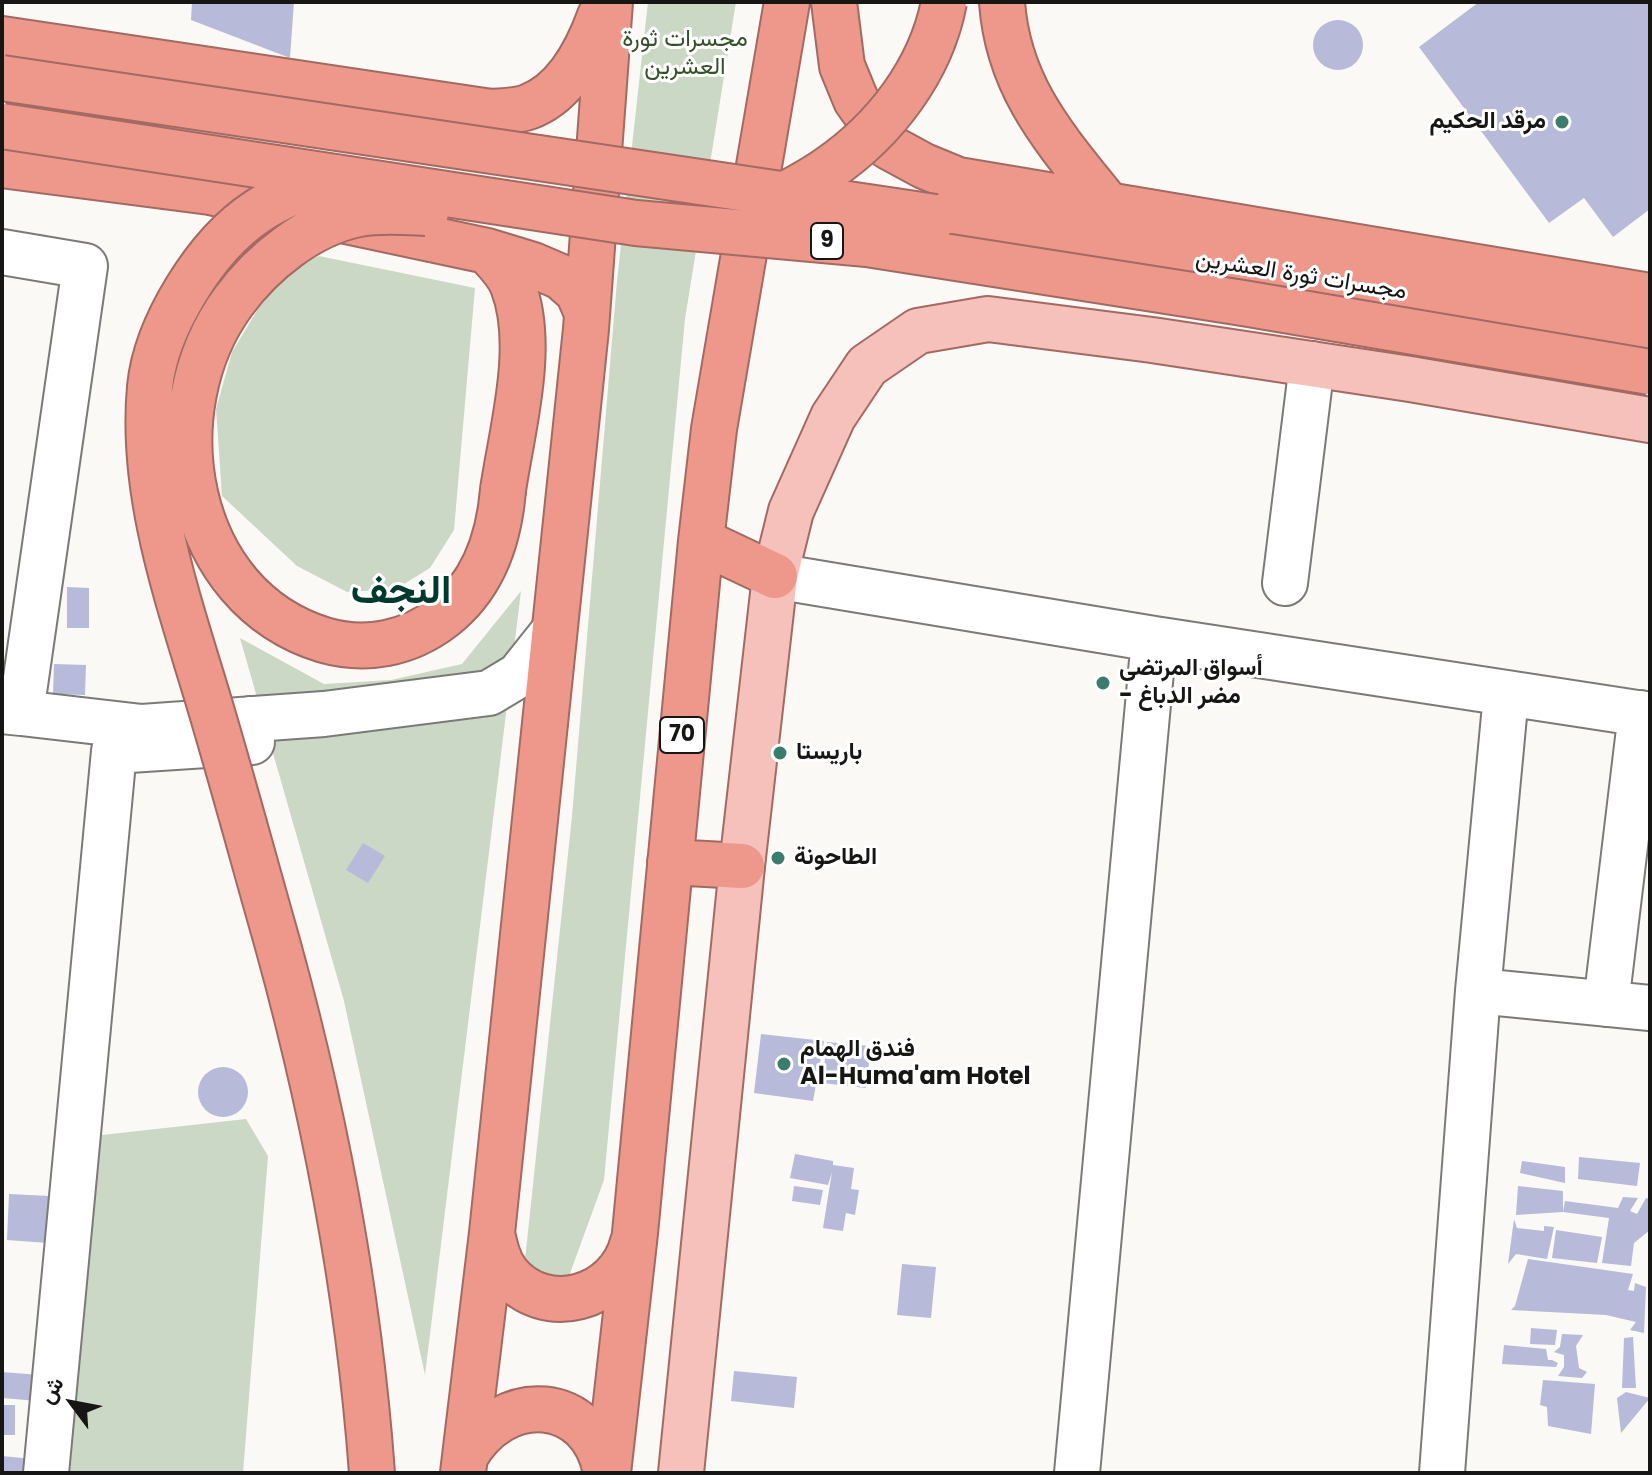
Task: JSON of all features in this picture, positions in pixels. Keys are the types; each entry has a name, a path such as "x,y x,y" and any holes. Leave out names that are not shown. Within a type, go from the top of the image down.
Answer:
{"highway":[{"path":"2,39 491,112 527,108 550,95 571,73 590,43 607,2"},
{"path":"464,1465 492,1233 586,321 607,2"},
{"name":"70","path":"607,1473 635,1233 714,429 787,2"},
{"path":"834,2 842,66 856,100 889,147 958,180 1650,296"},
{"path":"682,229 732,221 828,169 850,152 873,132 909,88 936,36 944,2"},
{"path":"1002,2 1011,55 1023,89 1041,121 1107,204"},
{"path":"146,185 164,184 195,165 205,149 210,131 210,113 204,95 194,80 179,69 162,63"},
{"name":"مجسرات ثورة العشرين","path":"2,78 951,219 1650,334"},
{"name":"مجسرات ثورة العشرين","path":"2,126 636,223 867,244 1243,303 1650,372"},
{"path":"372,1473 359,1333 343,1229 276,935 176,590 156,510 149,444 150,385 164,329 190,283 219,246 257,211 305,187 371,165 408,159 524,155"},
{"path":"2,165 210,192 487,251 561,277 578,292 586,321 578,347 565,364 533,392 513,426"},
{"path":"487,251 505,271 513,287 521,329 521,376 497,537 488,560 477,579 449,613 414,636 396,642 358,646 336,643 298,629 262,606 246,591 222,560 202,519 189,458 191,403 204,354 228,308 260,270 298,241 338,220 382,212 532,215 636,223"},
{"path":"701,541 775,576"},
{"path":"670,862 742,866"},
{"path":"492,1233 496,1253 507,1272 523,1287 542,1297 563,1300 585,1297 604,1287 620,1272 630,1253 635,1233"},
{"path":"464,1465 475,1439 489,1424 506,1414 526,1409 546,1409 582,1427 595,1442 607,1473"}],"main road":[{"path":"681,1473 742,866 775,576 791,511 833,417 867,366 918,331 988,319 1312,364 1650,420"}],"street":[{"path":"2,252 85,266 12,712 142,727 324,714 489,693 519,675 554,631"},
{"path":"1285,583 1312,364"},
{"path":"775,576 1506,695 1646,714 1606,1004"},
{"path":"1077,1473 1154,639"},
{"path":"1442,1473 1478,991 1506,695"},
{"path":"46,1473 114,751 252,742 249,719"},
{"path":"1478,991 1650,1008"}],"green space":[{"name":"مجسرات ثورة العشرين","path":"648,2 736,2 685,319 604,1180 565,1287 525,1260 572,816 617,281"},
{"path":"319,256 475,288 454,530 430,568 396,589 347,592 297,566 222,496 216,409 232,352 258,309 291,268"},
{"path":"521,591 425,1375 344,1001 240,638 324,684 391,680 462,664"},
{"path":"246,1119 268,1156 243,1473 68,1473 93,1136"}],"building":[{"path":"192,2 294,2 290,58 191,20"},
{"name":"مرقد الحكيم","path":"1479,2 1650,2 1650,209 1613,237 1584,198 1549,223 1419,47"},
{"path":"1338,20 1356,27 1363,45 1356,63 1338,70 1320,63 1313,45 1320,27"},
{"path":"67,587 89,588 89,628 67,628"},
{"path":"54,664 86,665 85,695 53,694"},
{"path":"363,843 385,856 368,883 346,870"},
{"path":"761,1034 824,1041 813,1101 754,1093"},
{"path":"827,1042 871,1046 866,1088 822,1083"},
{"path":"213,1068 233,1068 247,1082 247,1102 233,1116 213,1116 199,1102 199,1082"},
{"path":"795,1154 854,1168 851,1189 859,1190 855,1215 846,1213 843,1231 823,1228 832,1172 828,1185 790,1178"},
{"path":"1579,1157 1640,1163 1637,1186 1578,1179"},
{"path":"1522,1161 1565,1167 1565,1183 1520,1173"},
{"path":"794,1186 823,1190 820,1205 792,1201"},
{"path":"1518,1186 1563,1191 1563,1212 1516,1215"},
{"path":"9,1194 50,1196 48,1243 7,1240"},
{"path":"1623,1197 1638,1198 1630,1211 1637,1214 1646,1198 1650,1199 1650,1230 1634,1243 1631,1266 1602,1263 1609,1218 1563,1212 1565,1201 1618,1208"},
{"path":"1514,1219 1517,1228 1544,1231 1544,1226 1554,1227 1547,1259 1516,1254 1508,1264"},
{"path":"1556,1230 1602,1237 1597,1263 1552,1258"},
{"path":"1528,1259 1633,1274 1628,1290 1634,1291 1635,1283 1646,1287 1644,1333 1630,1330 1636,1322 1606,1315 1511,1310 1515,1306"},
{"path":"902,1264 936,1267 931,1318 897,1315"},
{"path":"1531,1328 1557,1330 1555,1345 1530,1344"},
{"path":"1562,1334 1583,1335 1576,1346 1579,1368 1587,1372 1582,1378 1558,1376 1564,1367 1564,1355 1554,1352 1560,1347"},
{"path":"1633,1337 1636,1388 1622,1388 1624,1338"},
{"path":"1504,1345 1546,1349 1548,1360 1558,1363 1556,1367 1502,1364"},
{"path":"734,1371 797,1377 794,1408 731,1401"},
{"path":"2,1372 40,1375 38,1401 2,1398"},
{"path":"1543,1380 1595,1384 1591,1434 1548,1426 1547,1407 1540,1405"},
{"path":"1626,1392 1650,1398 1621,1433 1617,1398"},
{"path":"2,1405 15,1405 15,1435 2,1435"},
{"path":"2,1456 33,1459 31,1473 2,1473"}],"place":[{"name":"مرقد الحكيم","path":"1562,122"},
{"name":"أسواق المرتضى - مضر الدباغ","path":"1103,683"},
{"name":"باريستا","path":"780,753"},
{"name":"الطاحونة","path":"778,858"},
{"name":"فندق الهمام Al-Huma'am Hotel","path":"784,1064"}],"district":[{"name":"النجف","path":"401,593"}]}
